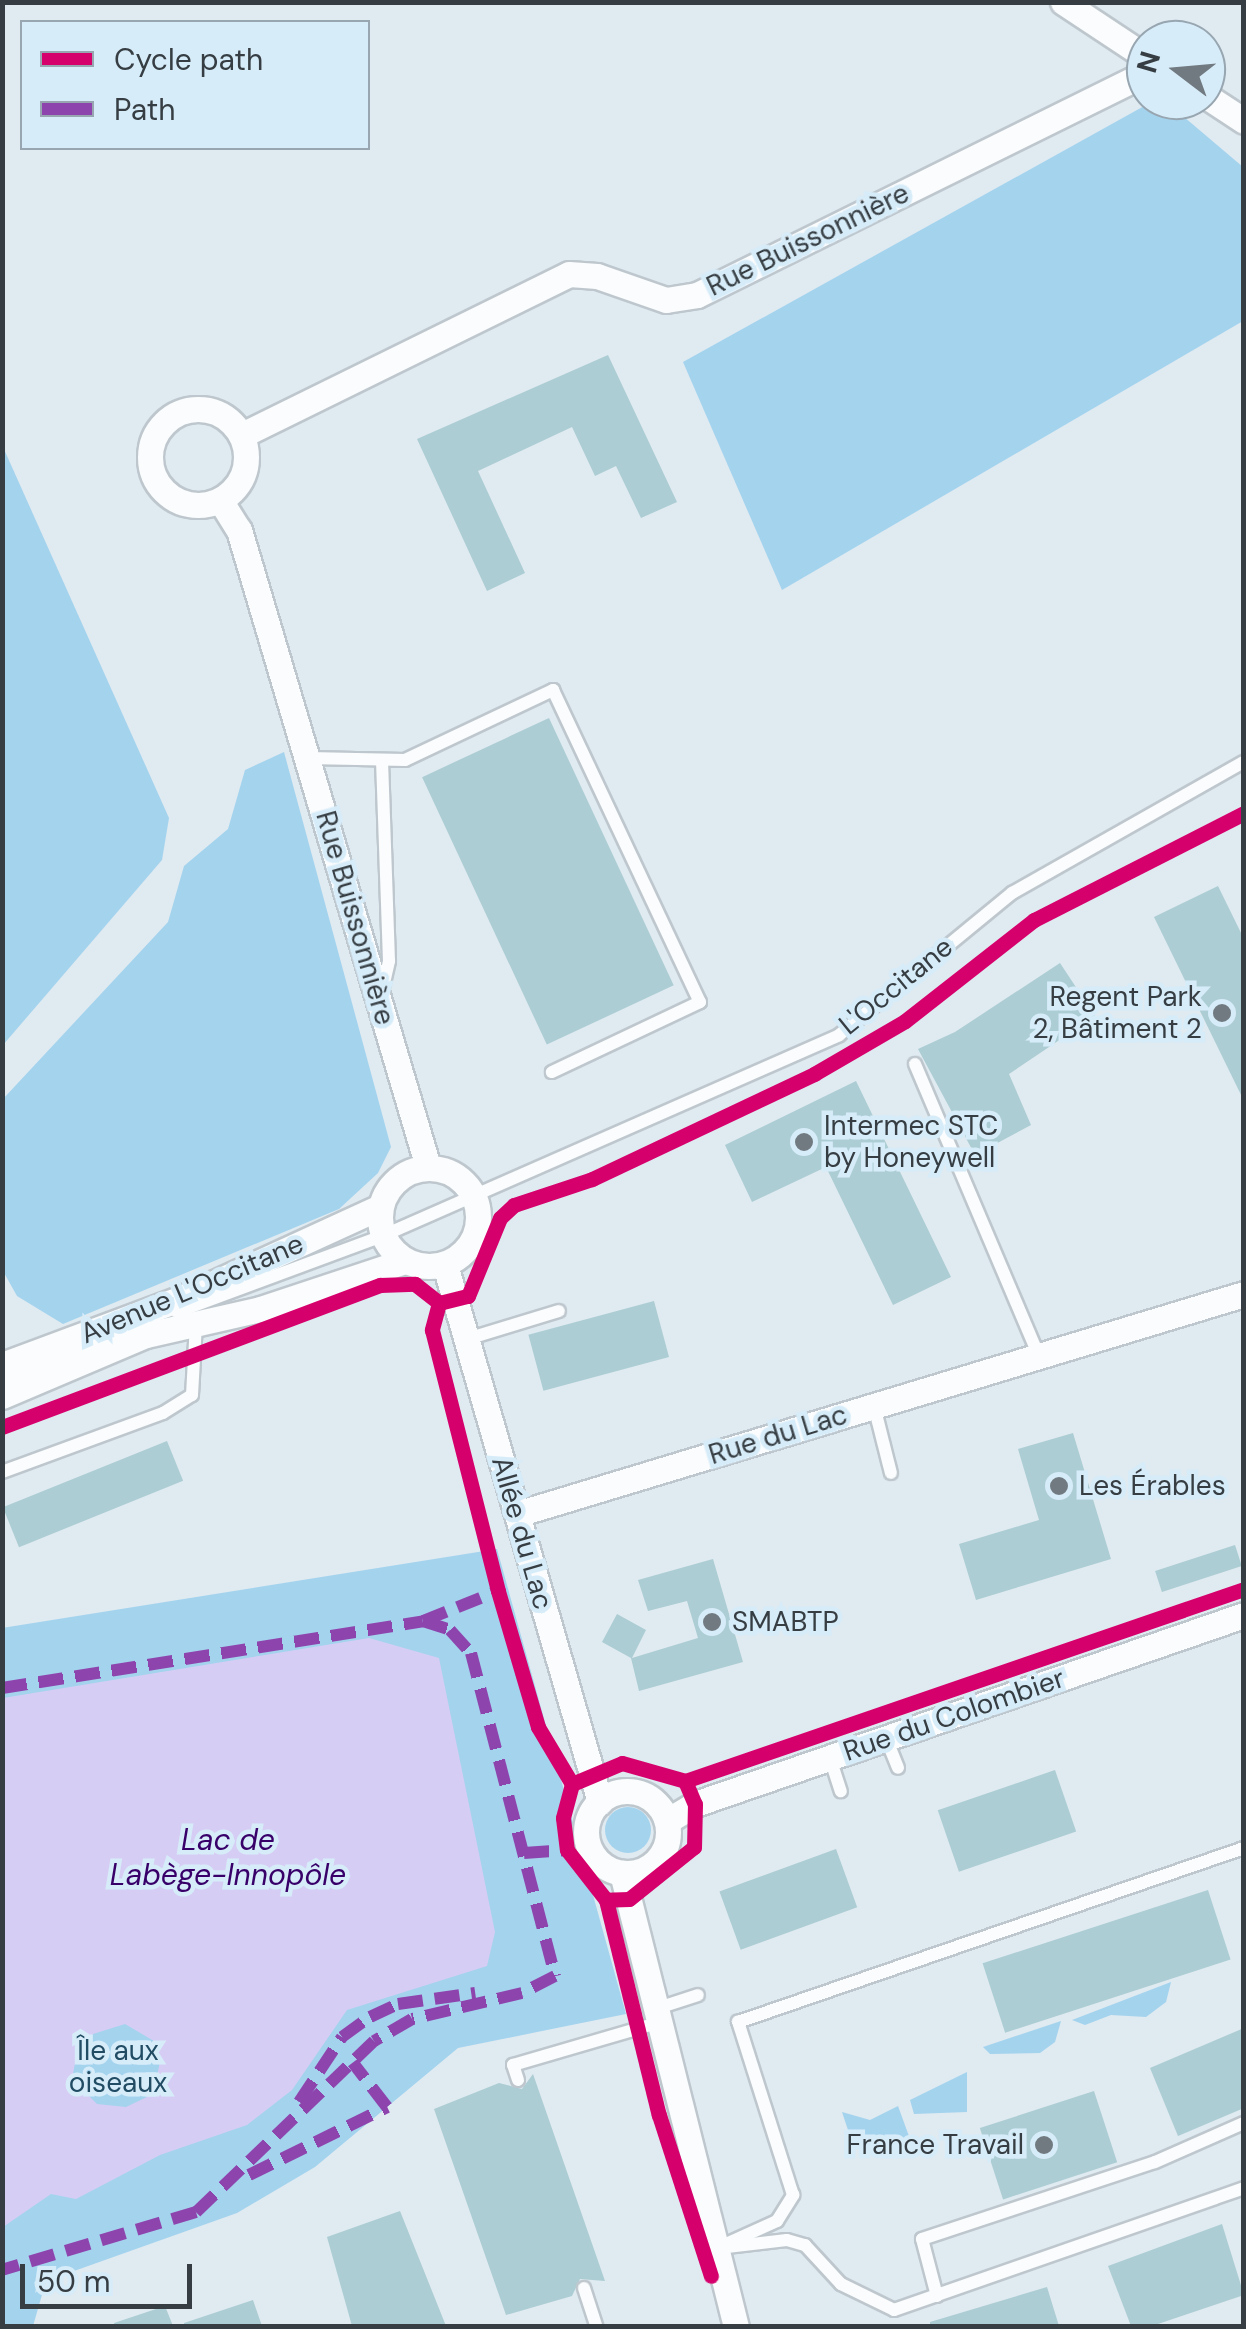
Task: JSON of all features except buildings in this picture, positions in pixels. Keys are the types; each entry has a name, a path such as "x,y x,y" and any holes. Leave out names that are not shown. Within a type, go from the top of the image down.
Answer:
{"street":[{"path":"1062,2 1126,44"},
{"name":"Rue Buissonnière","path":"242,435 569,274 598,276 666,300 697,295 1126,84"},
{"path":"202,408 218,412 242,435 245,470 220,500 185,503 165,491 150,458 153,442 170,417 202,408"},
{"name":"Rue Buissonnière","path":"220,500 239,530 428,1168"},
{"path":"428,1168 455,1175 473,1196 478,1212 471,1244 445,1265 405,1261 382,1236 380,1207 397,1179 428,1168"},
{"name":"Avenue L'Occitane","path":"13,1369 177,1300 380,1207"},
{"name":"Avenue L'Occitane","path":"260,1309 405,1261"},
{"name":"Allée du Lac","path":"445,1265 600,1802 587,1825 591,1851 622,1874"},
{"name":"Rue du Lac","path":"517,1514 1244,1294"},
{"path":"67,1367 196,1320 260,1309"},
{"name":"Avenue L'Occitane","path":"2,1396 67,1367"},
{"name":"Rue du Colombier","path":"667,1821 695,1804 1244,1614"},
{"path":"600,1802 639,1792 667,1821 658,1859 622,1874 736,2326"}],"lane":[{"path":"308,758 405,760 553,690 700,1002 552,1072"},
{"path":"380,1004 388,962 382,762"},
{"name":"L'Occitane","path":"473,1196 839,1034 1012,893 1244,762"},
{"path":"915,1064 1039,1356"},
{"name":"Avenue L'Occitane","path":"2,1382 13,1369 317,1262 473,1196"},
{"name":"Avenue L'Occitane","path":"260,1309 317,1262"},
{"path":"467,1339 559,1311"},
{"path":"2,1472 164,1413 192,1395 197,1384 196,1320"},
{"name":"Avenue L'Occitane","path":"13,1369 67,1367"},
{"path":"874,1406 891,1473"},
{"path":"886,1738 898,1768"},
{"path":"830,1758 841,1792"},
{"path":"715,2249 777,2221 793,2195 738,2022 1244,1848"},
{"path":"518,2080 513,2065 655,2016 698,1995"},
{"path":"938,2296 922,2239 1155,2162 1244,2123"},
{"path":"715,2249 797,2242 811,2248 841,2284 894,2310 1244,2188"},
{"path":"584,2288 596,2326"}],"green space":[{"path":"1126,116 1126,120 1188,120 1243,167 1243,321 782,590 683,362"},
{"path":"3,447 169,818 162,860 3,1045"},
{"path":"284,752 391,1147 378,1173 339,1209 63,1324 17,1296 3,1271 3,1099 168,922 184,866 228,829 245,770"},
{"name":"Lac de Labège-Innopôle","path":"497,1549 626,2014 458,2048 315,2167 237,2213 46,2281 33,2326 3,2326 2,1628"},
{"path":"628,1807 644,1814 651,1830 644,1846 628,1853 612,1846 605,1830 612,1814"},
{"path":"1171,1982 1166,2002 1146,2017 1111,2015 1085,2025 1072,2020"},
{"path":"1061,2021 1055,2042 1040,2053 990,2054 983,2047"},
{"path":"967,2072 967,2112 914,2114 910,2100"},
{"path":"898,2106 910,2139 887,2151 854,2148 842,2112 870,2120"}],"water":[{"name":"Lac de Labège-Innopôle","path":"369,1638 439,1658 495,1932 487,1966 347,2010 292,2090 247,2125 160,2155 76,2199 51,2194 3,2227 3,1698","holes":["125,2024 154,2041 160,2061 156,2082 147,2097 126,2107 97,2104 72,2079 76,2058 93,2034"]}],"marked path":[{"path":"423,1621 498,1591"},
{"path":"2,1688 423,1621 450,1630 471,1653 555,1976 522,1993 412,2019 374,2041 196,2212 2,2270"},
{"path":"524,1853 567,1850"},
{"path":"299,2102 342,2037 370,2017 398,2004 475,1993"},
{"path":"249,2175 387,2107 353,2063"}],"cycle path":[{"path":"439,1303 468,1296 500,1218 514,1205 592,1179 814,1074 905,1021 1034,920 1244,813"},
{"path":"2,1427 380,1285 415,1284 439,1303"},
{"path":"439,1303 432,1330 498,1591 538,1727 572,1784 563,1818 567,1850 606,1900 659,2115 711,2276"},
{"path":"685,1781 1244,1589"},
{"path":"572,1784 622,1763 685,1781 695,1804 694,1847 629,1899 606,1900"}],"place":[{"name":"Regent Park 2, Bâtiment 2","path":"1222,1013"},
{"name":"Intermec STC by Honeywell","path":"804,1142"},
{"name":"Les Érables","path":"1059,1486"},
{"name":"SMABTP","path":"712,1622"},
{"name":"France Travail","path":"1044,2145"}],"park label":[{"name":"Île aux oiseaux","path":"118,2067"}]}
